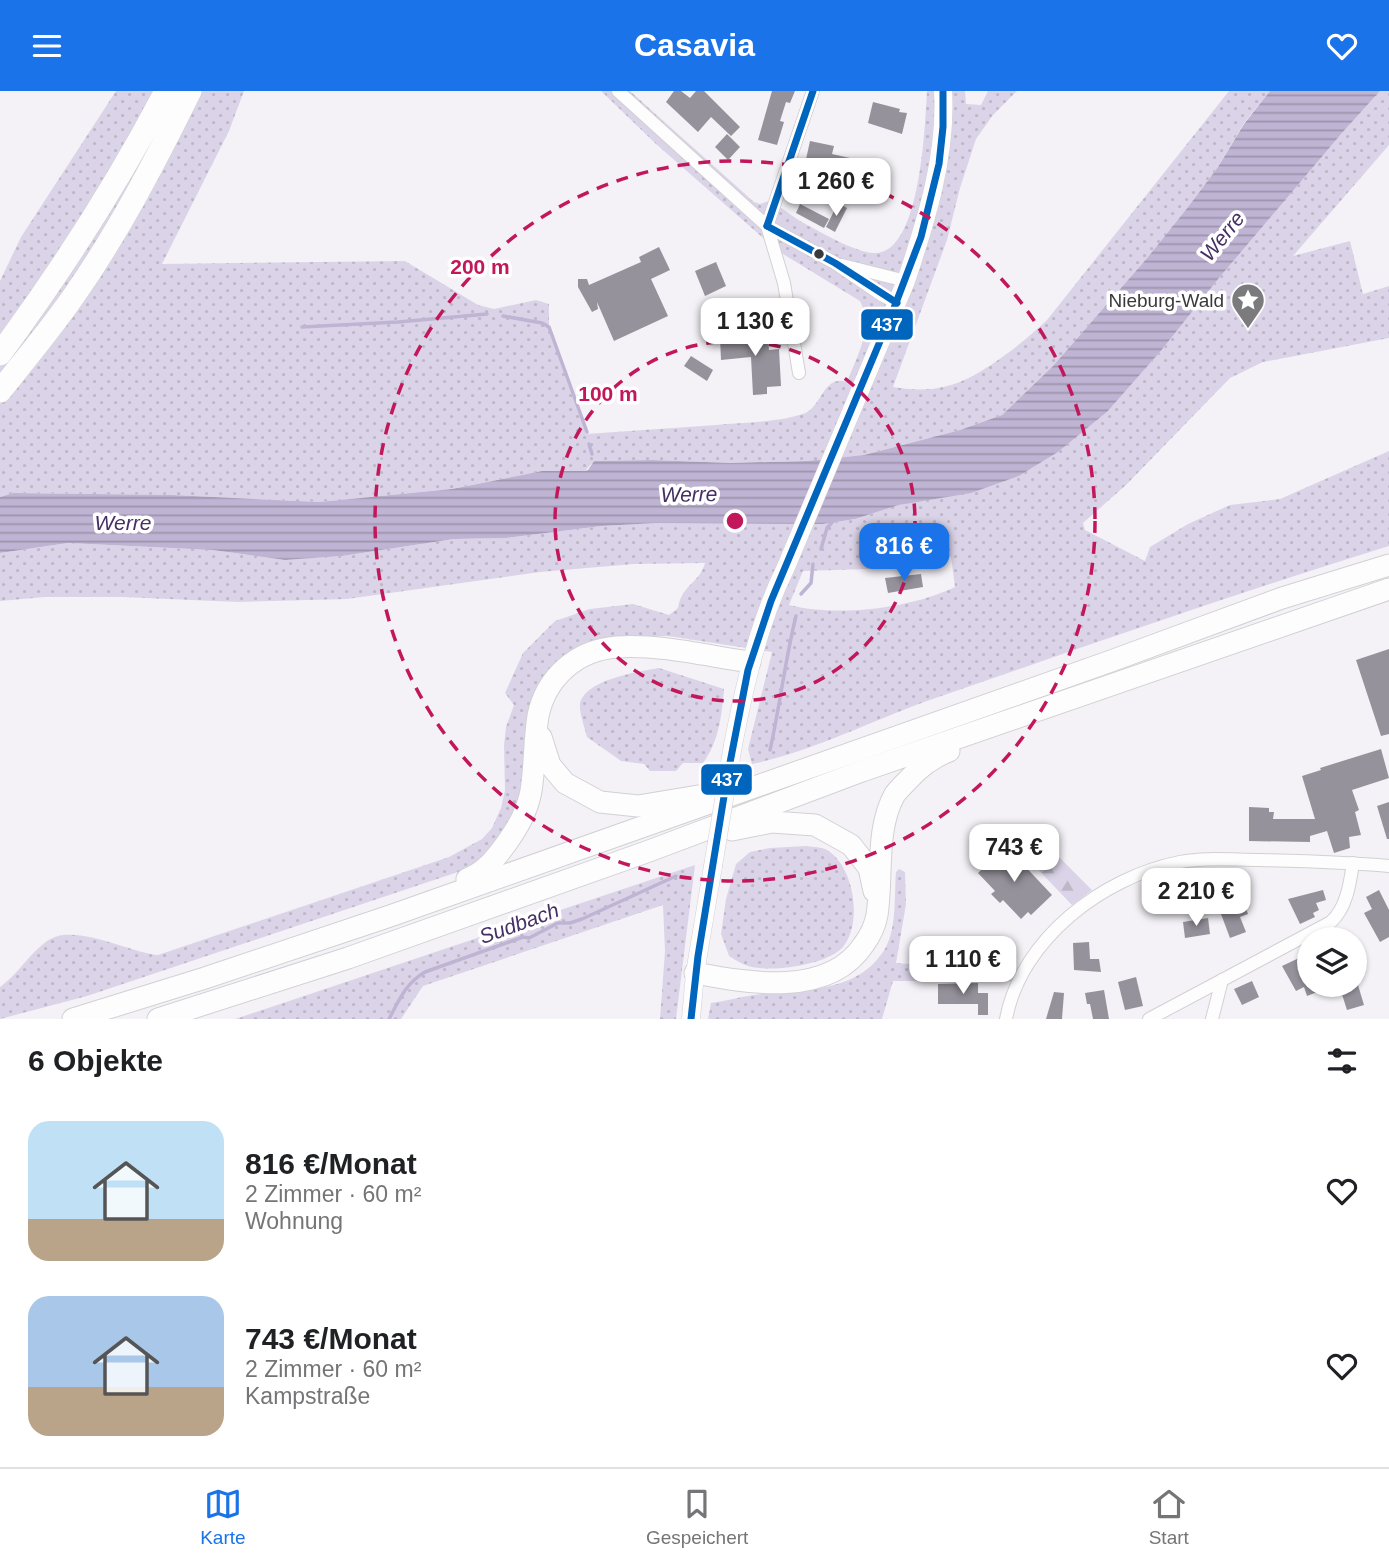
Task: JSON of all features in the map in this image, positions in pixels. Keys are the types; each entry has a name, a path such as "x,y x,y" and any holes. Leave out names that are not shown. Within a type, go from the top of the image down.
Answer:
{"highway":[{"path":"0,354 68,259 166,91"},
{"path":"0,391 73,297 100,255 159,154 190,91"},
{"path":"73,1019 390,916 1282,599 1389,565"},
{"path":"158,1019 348,958 862,771 1389,589"},
{"path":"390,916 418,897 476,875 494,862 523,820 531,792 537,725 546,694 556,676 570,662 616,647 653,648 750,662"},
{"path":"695,973 752,982 801,981 827,975 848,962 870,935 877,918 886,820 896,794 918,769 941,754 1021,725 1032,713"},
{"path":"537,725 550,765 565,783 600,802 638,806 755,786"},
{"path":"623,860 649,860 732,830 772,822 815,825 851,845 869,868 877,918"}],"main road":[{"path":"691,1019 695,973 733,745 750,662 772,595 786,568 906,281 932,192 941,136 943,91"},
{"path":"685,1019 692,999"}],"street":[{"path":"618,91 767,226 835,263 897,303"},
{"path":"799,373 784,283 767,226 813,91"},
{"path":"835,263 906,281"},
{"path":"1006,1019 1024,972 1045,941 1086,902 1151,870 1182,861 1226,859 1389,866"},
{"path":"1149,1019 1331,922 1339,914 1350,883 1353,863"},
{"path":"1212,1019 1222,980"}],"green space":[{"path":"116,91 244,91 229,131 162,264 405,261 478,305 494,309 536,300 549,304 549,331 586,434 760,422 803,414 815,405 833,383 847,382 865,332 864,311 860,301 778,251 656,144 601,91 630,91 754,202 760,204 769,201 836,240 855,249 873,253 889,249 901,234 911,212 922,157 927,91 965,91 966,104 981,105 988,91 1017,91 993,115 976,139 947,240 893,387 934,389 959,382 1000,359 1047,320 1229,91 1270,91 1244,123 1218,167 1188,207 1053,366 1002,415 960,430 864,455 806,461 730,463 594,461 585,471 542,471 452,489 319,502 173,495 13,493 0,497 0,281 21,237"},
{"path":"1380,91 1389,91 1389,145 1293,256 1350,241 1363,294 1389,286 1389,338 1263,362 1230,378 1126,485 1083,523 1085,530 1145,561 1150,547 1188,524 1230,505 1280,499 1389,451 1389,546 1100,641 927,701 819,744 752,764 748,749 772,652 668,636 600,638 577,648 531,707 525,732 525,788 495,851 470,868 87,996 0,1019 0,987 41,946 58,936 86,936 158,955 449,857 482,839 492,828 505,790 504,745 506,727 514,705 505,693 523,653 555,621 590,609 633,604 669,615 678,608 683,594 699,576 705,563 634,564 540,572 347,599 238,602 45,597 0,601 0,553 68,543 213,550 285,560 342,556 454,539 506,538 602,526 657,523 823,524 855,519 899,505 1019,476 1058,452 1107,412","holes":["951,557 955,587 916,601 873,609 829,610 789,605 803,571 899,568"]},
{"path":"659,668 724,689 716,737 703,763 683,763 676,771 650,771 644,764 621,761 587,737 580,704 591,689 614,678"},
{"path":"806,846 827,850 837,858 844,869 853,897 854,911 849,938 834,954 811,963 770,969 738,962 729,956 721,934 726,899 736,864 750,852"},
{"path":"1049,847 1092,890 1072,905 1027,858"},
{"path":"695,865 676,1019 660,1019 665,951 663,905 423,986 401,1019 235,1019"},
{"path":"899,869 905,872 906,904 896,963 996,971 1013,981 893,981 882,1019 708,1019 711,1003 827,987 860,974 874,963 890,938 896,872"}],"water":[{"name":"Werre","path":"1270,91 1380,91 1107,412 1058,452 1019,476 971,493 899,505 855,519 823,524 657,523 602,526 506,538 454,539 342,556 285,560 213,550 68,543 0,553 0,497 13,493 173,495 319,502 452,489 542,471 585,471 594,461 730,463 806,461 864,455 960,430 1002,415 1053,366 1148,257 1218,167 1244,124"}],"building":[{"path":"674,91 681,91 690,98 696,91 704,91 740,127 731,136 711,117 698,132 666,102"},
{"path":"772,91 795,91 790,103 786,102 780,121 784,122 777,145 758,140"},
{"path":"873,102 907,113 902,134 868,123"},
{"path":"727,134 740,147 728,160 715,147"},
{"path":"810,141 834,146 832,154 868,162 863,182 827,173 825,179 803,173"},
{"path":"838,203 847,208 835,232 826,227"},
{"path":"800,204 829,219 824,228 796,213"},
{"path":"659,247 670,270 651,279 668,316 614,341 597,302 598,309 592,312 578,287 578,279 587,279 589,285 641,262 639,257"},
{"path":"716,262 726,286 705,296 695,271"},
{"path":"767,327 769,350 779,349 781,386 767,387 767,394 753,395 751,357 721,360 720,338 754,335 753,328"},
{"path":"691,356 713,370 707,381 684,366"},
{"path":"921,574 923,587 888,593 885,578"},
{"path":"1389,649 1389,734 1381,736 1356,660"},
{"path":"1381,749 1389,778 1352,790 1359,810 1355,812 1361,835 1349,837 1350,848 1334,853 1327,831 1310,836 1310,842 1249,841 1249,807 1269,808 1269,812 1274,812 1273,819 1315,819 1302,776"},
{"path":"1389,802 1389,839 1387,839 1377,806"},
{"path":"1006,846 1052,895 1031,915 1028,912 1021,919 1003,900 1000,903 991,894 995,891 978,873"},
{"path":"1323,890 1326,900 1316,903 1319,910 1313,913 1315,917 1300,924 1288,899"},
{"path":"1379,890 1389,910 1389,937 1380,942 1364,913 1372,909 1366,897"},
{"path":"1245,906 1248,914 1240,917 1246,932 1230,938 1221,914"},
{"path":"1208,918 1210,934 1185,938 1183,922"},
{"path":"1089,942 1090,959 1099,959 1101,972 1074,970 1073,943"},
{"path":"1297,959 1297,990 1296,991 1282,966"},
{"path":"1136,977 1143,1006 1125,1010 1118,982"},
{"path":"1252,981 1259,997 1242,1005 1234,989"},
{"path":"978,983 978,993 988,993 988,1015 978,1015 978,1004 938,1004 938,984"},
{"path":"1104,990 1109,1019 1093,1019 1085,993"},
{"path":"1054,992 1064,993 1062,1019 1046,1019"},
{"path":"1343,997 1362,997 1364,1005 1347,1010"}],"waterway":[{"path":"302,327 487,314"},
{"path":"503,316 542,323 549,327 587,432"},
{"path":"589,444 592,454"},
{"name":"Sudbach","path":"821,549 827,528 834,520"},
{"name":"Sudbach","path":"801,594 811,583 813,564"},
{"name":"Sudbach","path":"770,750 796,616"},
{"name":"Sudbach","path":"389,1019 408,987 425,972 523,937 529,938 558,923 582,919 676,876"}],"transit line":[{"name":"437","path":"767,226 813,91"},
{"name":"437","path":"691,1019 698,956 727,778 748,670 771,601 921,237 939,164 943,91"},
{"name":"437","path":"767,226 835,263 897,303"}],"place":[{"name":"Nieburg-Wald","path":"1248,330"}]}
